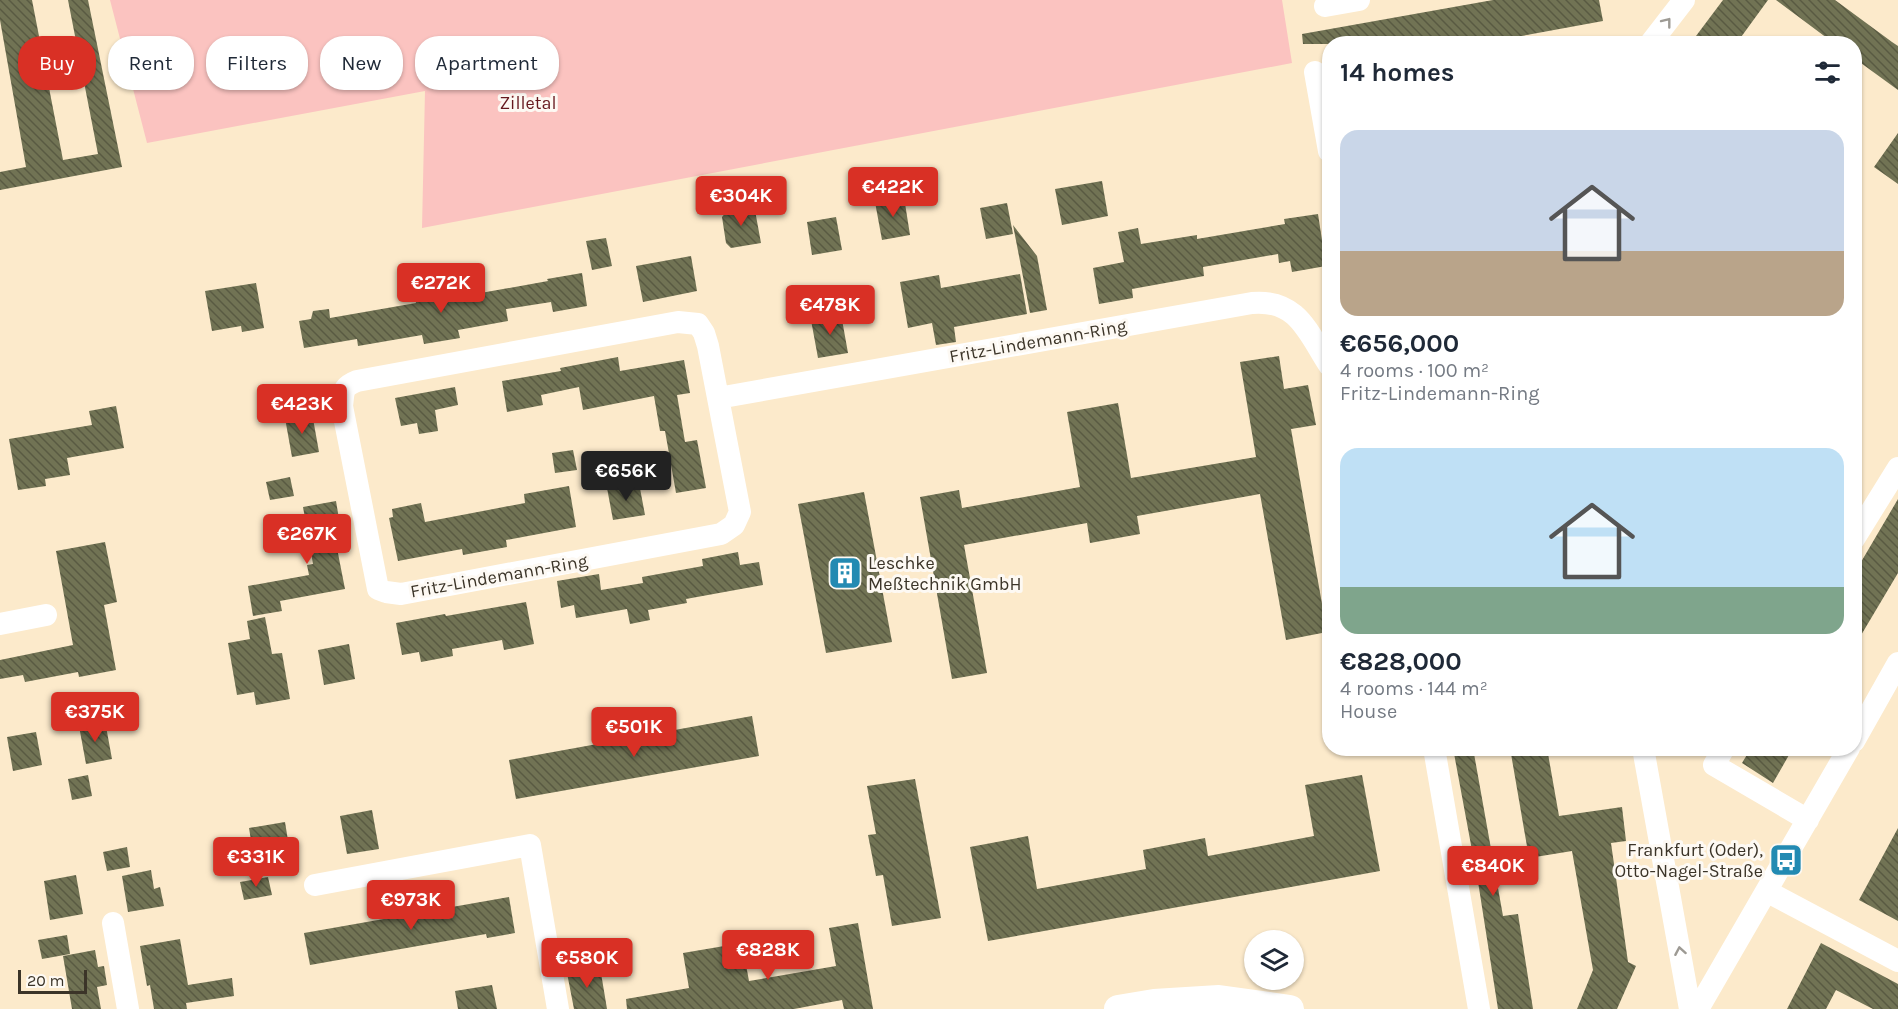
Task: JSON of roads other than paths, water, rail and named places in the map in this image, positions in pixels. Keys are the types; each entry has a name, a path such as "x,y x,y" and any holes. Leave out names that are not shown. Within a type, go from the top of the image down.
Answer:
{"street":[{"path":"1325,6 1359,0"},
{"path":"1656,36 1684,0"},
{"path":"1315,72 1322,111"},
{"name":"Fritz-Lindemann-Ring","path":"718,398 1252,303 1266,302 1279,305 1298,316 1322,354"},
{"name":"Fritz-Lindemann-Ring","path":"678,322 698,324 704,333 718,398 740,512 734,525 721,534 401,594 378,589 342,406 347,385 357,381 678,322"},
{"path":"1862,526 1898,468"},
{"path":"0,624 46,615"},
{"path":"1862,727 1898,663"},
{"path":"1435,756 1479,1009"},
{"path":"1644,756 1690,1009"},
{"path":"1719,756 1714,765 1809,820"},
{"path":"1698,1009 1845,756"},
{"path":"315,885 530,845 558,1009"},
{"path":"1768,892 1898,960"},
{"path":"113,923 128,1009"},
{"path":"1118,1009 1154,1003 1219,999 1290,1009"}],"place":[{"name":"Leschke Meßtechnik GmbH","path":"845,573"},
{"name":"Frankfurt (Oder), Otto-Nagel-Straße","path":"1786,860"}],"park label":[{"name":"Zilletal","path":"528,103"}]}
